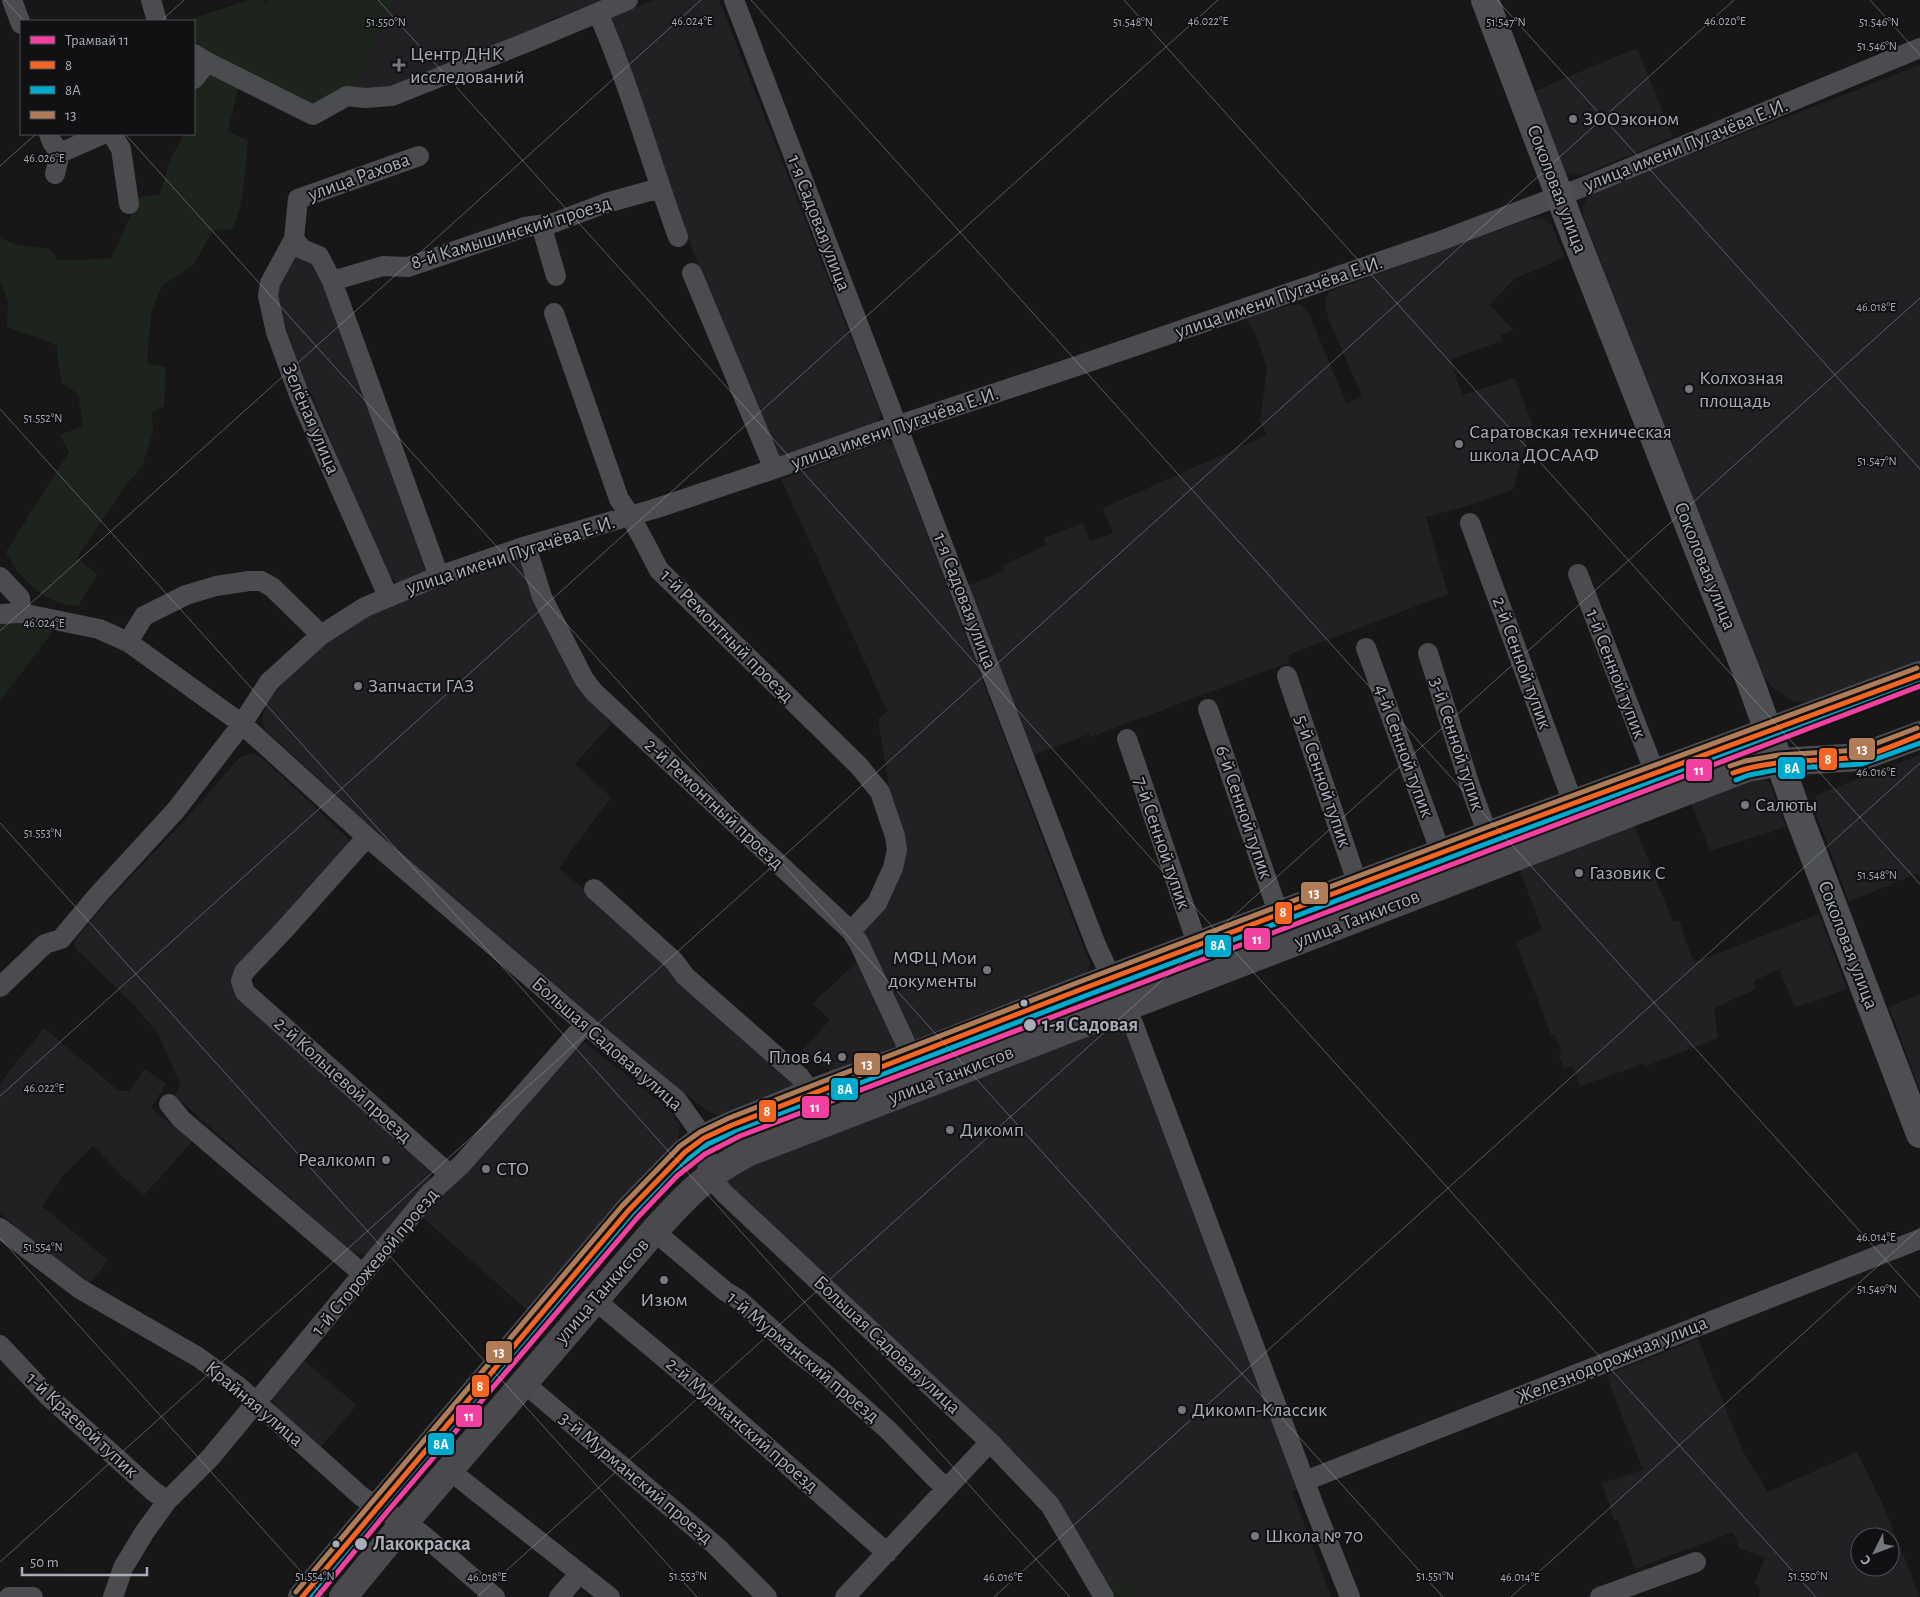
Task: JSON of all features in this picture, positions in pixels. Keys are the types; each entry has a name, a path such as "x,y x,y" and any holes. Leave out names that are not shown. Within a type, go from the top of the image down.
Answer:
{"main road":[{"name":"Соколовая улица","path":"1485,0 1752,686 1920,1134"},
{"name":"улица Танкистов","path":"302,1597 628,1211 674,1163 704,1138 811,1093 910,1057 1572,803 1920,676"},
{"name":"улица Танкистов","path":"343,1597 654,1230 692,1190 726,1164 747,1153 1747,768 1780,762 1861,757 1920,735"}],"street":[{"path":"12,0 20,21"},
{"path":"151,0 157,20"},
{"path":"195,78 206,61 313,115 347,96 365,98 392,96 628,0"},
{"name":"1-я Садовая улица","path":"734,0 1096,945 1134,1026 1305,1482"},
{"path":"598,13 633,99 660,188 678,237"},
{"name":"улица имени Пугачёва Е.И.","path":"0,987 45,944 61,940 97,896 176,810 242,724 269,682 321,635 365,607 439,576 526,546 632,516 774,469 897,425 1310,286 1560,196 1920,48"},
{"path":"49,135 60,153 56,174"},
{"path":"60,153 101,135"},
{"path":"113,135 121,149 129,204"},
{"name":"улица Рахова","path":"298,199 419,156"},
{"name":"8-й Камышинский проезд","path":"332,281 383,266 408,267 526,227 553,223 606,203 660,188"},
{"name":"Зелёная улица","path":"298,199 294,239 270,283 268,296 276,332 301,400 388,596"},
{"path":"541,226 556,276"},
{"path":"294,239 302,249 319,256 332,281 439,576"},
{"path":"692,274 774,469"},
{"name":"1-й Ремонтный проезд","path":"554,313 619,499 632,516 659,570 858,766 880,792 895,836 897,850 893,868 877,903 852,930"},
{"name":"2-й Сенной тупик","path":"1470,523 1572,803"},
{"name":"2-й Ремонтный проезд","path":"526,546 542,596 584,679 594,692 852,930 905,1042 910,1057"},
{"name":"1-й Сенной тупик","path":"1578,574 1654,773"},
{"path":"0,577 20,598 22,613"},
{"path":"128,642 144,616 194,593 216,586 249,581 261,582 272,588 321,635"},
{"name":"Большая Садовая улица","path":"0,614 22,613 99,629 128,642 242,724 367,837 585,1024 677,1100 704,1138 709,1176 724,1193 990,1442 1050,1505 1104,1597"},
{"name":"4-й Сенной тупик","path":"1366,648 1441,853"},
{"name":"3-й Сенной тупик","path":"1428,654 1470,786 1488,835"},
{"name":"5-й Сенной тупик","path":"1287,676 1358,885"},
{"name":"6-й Сенной тупик","path":"1208,710 1279,915"},
{"name":"7-й Сенной тупик","path":"1127,739 1198,946"},
{"name":"2-й Кольцевой проезд","path":"367,837 244,972 241,981 245,992 450,1175"},
{"path":"594,889 674,961 684,976 800,1077 811,1093"},
{"name":"1-й Сторожевой проезд","path":"167,1501 210,1458 430,1192 468,1157 585,1024"},
{"path":"169,1104 181,1120 363,1274"},
{"name":"Крайняя улица","path":"0,1228 80,1289 198,1357 238,1386 362,1497 422,1534 495,1597"},
{"name":"1-й Мурманский проезд","path":"654,1230 725,1291 738,1298 798,1353 822,1371 887,1429 947,1488"},
{"name":"Железнодорожная улица","path":"1305,1482 1920,1240"},
{"name":"2-й Мурманский проезд","path":"595,1300 706,1392 887,1553"},
{"name":"1-й Краевой тупик","path":"0,1345 47,1395 153,1491 167,1501"},
{"name":"3-й Мурманский проезд","path":"524,1383 716,1546 768,1597"},
{"path":"845,1597 990,1442"},
{"path":"449,1470 610,1597"},
{"path":"1305,1482 1350,1597"},
{"path":"113,1597 124,1568 144,1533 167,1501"},
{"path":"1600,1597 1696,1562"},
{"path":"559,1597 580,1573"},
{"path":"9,1597 33,1597"}],"shaded area":[{"path":"249,0 263,0 264,2 268,0 395,0 381,26 355,88 309,117 239,86 228,131 248,141 240,208 232,229 213,230 194,264 162,286 151,314 147,363 166,367 164,406 152,412 153,432 142,467 125,486 77,558 97,574 79,605 63,604 45,596 29,584 6,552 69,452 60,435 83,426 78,394 62,383 57,345 7,327 8,301 0,281 0,238 17,245 50,249 58,260 111,259 139,197 160,195 170,160 183,135 195,135 195,89 208,77 195,55 195,20 188,20"},
{"path":"395,0 606,0 561,17 557,16 532,33 389,90 355,88 381,26"},
{"path":"655,0 719,0 881,414 875,425 775,458 698,265 610,20 613,16"},
{"path":"1637,48 1673,137 1582,175 1566,173 1560,168 1532,92"},
{"path":"1920,65 1920,662 1825,699 1811,703 1793,701 1774,689 1759,671 1583,216 1583,207 1586,199 1592,193"},
{"path":"1543,218 1552,226 1565,257 1514,279 1490,305 1513,330 1500,336 1502,341 1451,359 1462,395 1515,378 1532,424 1513,489 1481,502 1426,517 1448,594 1288,655 1290,662 1091,737 1089,734 1032,756 967,586 1004,571 1002,566 1046,545 1044,538 1083,523 1090,541 1113,533 1103,508 1267,435 1260,422 1267,367 1257,338 1246,318 1288,305 1301,304 1308,311 1346,403 1362,396 1328,318 1325,304 1328,292 1529,219"},
{"path":"308,256 316,260 428,570 398,585 385,570 311,393 303,393 298,363 275,294 286,261 296,257"},
{"path":"887,441 893,444 1090,964 1087,974 913,1047 863,937 864,928 896,870 892,803 878,719 887,711 781,479"},
{"path":"512,557 520,561 537,599 590,696 611,724 575,764 611,797 559,868 665,959 788,1073 795,1087 734,1111 717,1115 707,1111 609,1032 374,830 265,729 262,718 268,700 276,688 340,632 367,613"},
{"path":"0,623 57,626 0,701"},
{"path":"252,753 261,757 347,837 350,843 238,967 231,984 237,997 430,1170 431,1178 371,1255 353,1253 175,1096 180,1083 157,1032 133,1004 77,950 74,944 75,940 105,904 186,819 240,757"},
{"path":"1920,755 1920,878 1918,873 1849,902 1813,805 1816,797 1824,792"},
{"path":"1760,775 1770,784 1786,827 1710,851 1689,798"},
{"path":"1632,819 1673,922 1679,920 1691,956 1696,962 1819,914 1847,989 1795,1008 1779,969 1754,981 1756,989 1714,1008 1718,1038 1644,1067 1643,1064 1580,1086 1573,1066 1564,1068 1559,1056 1562,1054 1555,1034 1551,1035 1516,942 1542,930 1517,863"},
{"path":"858,961 897,1046 895,1052 833,1073 802,1050 830,1020 813,1003"},
{"path":"1920,994 1920,1091 1889,1007"},
{"path":"1118,1024 1130,1036 1299,1488 1292,1491 1331,1597 1139,1597 1120,1576 1108,1586 1055,1504 791,1249 723,1177"},
{"path":"44,1028 119,1091 129,1091 145,1069 166,1084 151,1107 192,1142 144,1195 125,1179 93,1146 61,1178 42,1206 108,1260 87,1287 23,1237 13,1224 0,1213 0,1083"},
{"path":"586,1043 669,1109 680,1125 678,1139 676,1144 529,1312 420,1215 576,1047"},
{"path":"1698,1339 1742,1450 1768,1492 1857,1452 1892,1527 1850,1527 1850,1577 1900,1577 1900,1547 1920,1597 1758,1597 1761,1589 1755,1583 1765,1558 1739,1548 1733,1532 1635,1569 1618,1520 1614,1520 1602,1483 1643,1470 1606,1375"},
{"path":"302,1359 357,1405 320,1448 278,1410 272,1399"},
{"path":"1120,1576 1139,1597 1116,1597 1108,1586"}],"tram line":[{"name":"11","path":"317,1597 638,1217 677,1176 705,1154 740,1136 1920,686"}],"transit line":[{"name":"13","path":"296,1592 622,1206 680,1146 700,1132 729,1118 1079,982 1485,828 1917,668"},
{"name":"8","path":"302,1597 628,1211 685,1152 704,1138 732,1125 1082,989 1488,835 1920,675"},
{"name":"8А","path":"312,1597 634,1216 690,1158 708,1144 1085,996 1491,842 1920,683"},
{"name":"13","path":"1730,766 1745,761 1779,755 1859,750 1917,728"},
{"name":"8","path":"1733,773 1748,768 1795,761 1865,756 1920,735"},
{"name":"8А","path":"1736,780 1749,775 1781,769 1862,764 1920,743"}],"place":[{"name":"Центр ДНК исследований","path":"399,65"},
{"name":"ЗООэконом","path":"1573,119"},
{"name":"Колхозная площадь","path":"1689,389"},
{"name":"Саратовская техническая школа ДОСААФ","path":"1459,444"},
{"name":"Запчасти ГАЗ","path":"358,686"},
{"name":"Салюты","path":"1745,805"},
{"name":"Газовик С","path":"1579,873"},
{"name":"МФЦ Мои документы","path":"987,970"},
{"name":"1-я Садовая","path":"1030,1025"},
{"name":"Плов 64","path":"842,1057"},
{"name":"Дикомп","path":"950,1130"},
{"name":"Реалкомп","path":"386,1160"},
{"name":"СТО","path":"486,1169"},
{"name":"Изюм","path":"664,1280"},
{"name":"Дикомп-Классик","path":"1182,1410"},
{"name":"Школа № 70","path":"1255,1536"},
{"name":"Лакокраска","path":"361,1544"}]}
